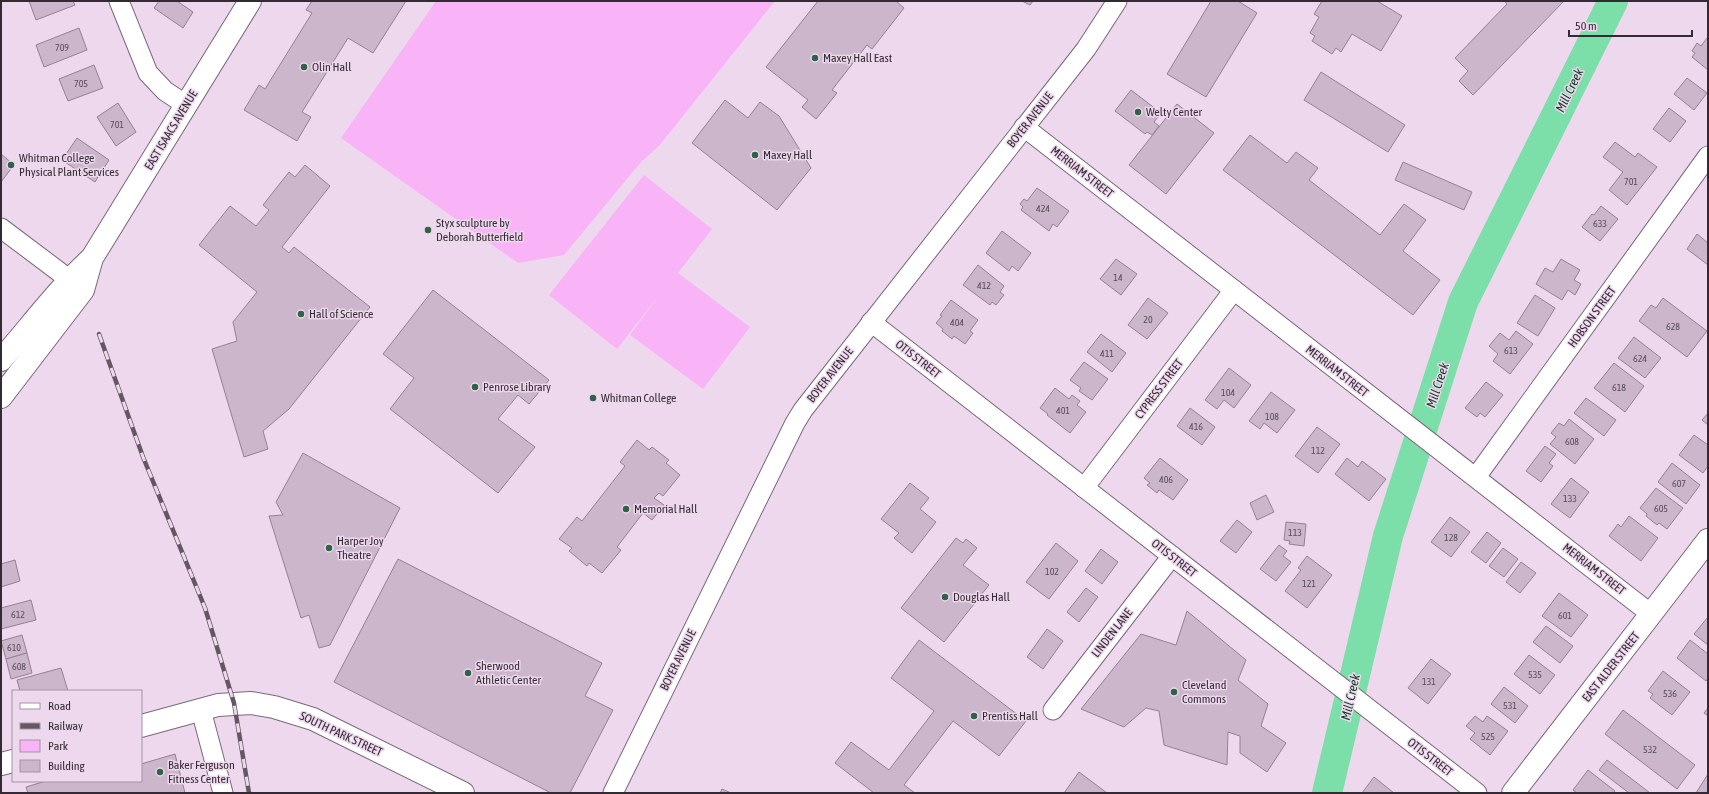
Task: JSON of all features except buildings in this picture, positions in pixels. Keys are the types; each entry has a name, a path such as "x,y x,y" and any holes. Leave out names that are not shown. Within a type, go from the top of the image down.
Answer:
{"main road":[{"name":"EAST ISAACS AVENUE","path":"1,397 76,285 250,1"},
{"name":"EAST ISAACS AVENUE","path":"1,360 51,303 76,285"},
{"name":"EAST ALDER STREET","path":"1513,793 1708,540"},
{"name":"SOUTH PARK STREET","path":"142,726 234,703 252,703 293,712 313,719 463,793"},
{"path":"1,764 12,761"}],"street":[{"path":"119,1 148,73 165,91 186,104"},
{"name":"BOYER AVENUE","path":"614,793 795,423 803,410 1086,49 1117,1"},
{"name":"MERRIAM STREET","path":"1024,127 1651,614"},
{"name":"HOBSON STREET","path":"1476,477 1708,156"},
{"path":"1,228 76,285"},
{"name":"CYPRESS STREET","path":"1084,488 1234,290"},
{"name":"OTIS STREET","path":"871,322 1477,793"},
{"name":"LINDEN LANE","path":"1053,710 1172,556"},
{"path":"201,710 223,793"}],"green space":[{"path":"436,1 775,1 659,146 641,162 564,255 518,263 341,138"},
{"path":"644,175 712,229 678,273 750,327 703,389 630,335 657,298 617,349 549,295"}],"waterway":[{"name":"Mill Creek","path":"1327,793 1388,536 1463,302 1613,1"}],"railway":[{"path":"99,334 143,457 205,608 234,703 249,793"}],"place":[{"name":"Maxey Hall East","path":"815,58"},
{"name":"Olin Hall","path":"304,67"},
{"name":"Welty Center","path":"1138,112"},
{"name":"Maxey Hall","path":"755,155"},
{"name":"Whitman College Physical Plant Services","path":"11,165"},
{"name":"Styx sculpture by Deborah Butterfield","path":"428,230"},
{"name":"Hall of Science","path":"301,314"},
{"name":"Penrose Library","path":"475,387"},
{"name":"Whitman College","path":"593,398"},
{"name":"Memorial Hall","path":"626,509"},
{"name":"Harper Joy Theatre","path":"329,548"},
{"name":"Douglas Hall","path":"945,597"},
{"name":"Sherwood Athletic Center","path":"468,673"},
{"name":"Cleveland Commons","path":"1174,692"},
{"name":"Prentiss Hall","path":"974,716"},
{"name":"Baker Ferguson Fitness Center","path":"160,772"}]}
